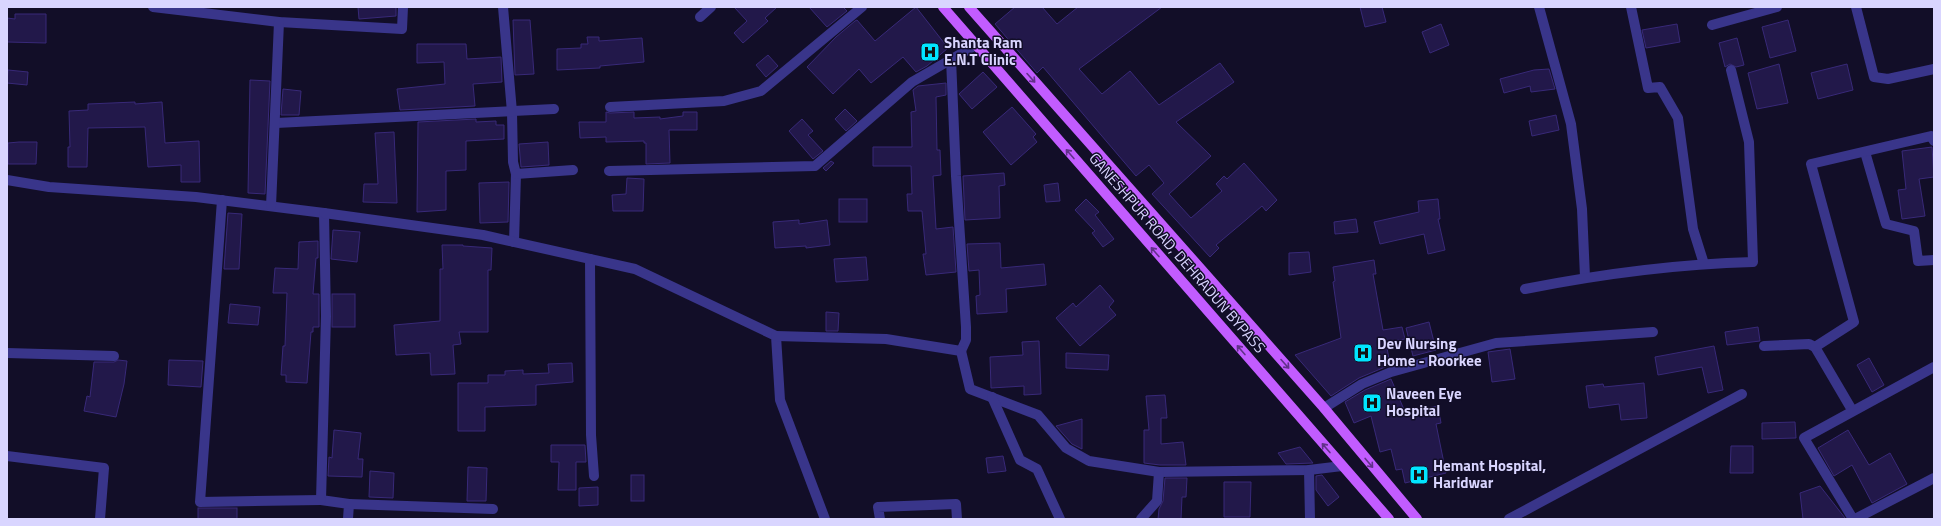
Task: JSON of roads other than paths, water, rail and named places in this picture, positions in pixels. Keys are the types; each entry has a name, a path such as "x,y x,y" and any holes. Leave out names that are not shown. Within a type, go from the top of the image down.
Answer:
{"main road":[{"name":"GANESHPUR ROAD, DEHRADUN BYPASS","path":"943,7 1389,519"},
{"path":"968,7 1324,408 1417,519"}],"street":[{"path":"153,7 197,9 279,22 402,29 402,7"},
{"path":"503,7 512,112 513,162 516,174 514,242"},
{"path":"700,17 712,7"},
{"path":"610,106 724,101 762,92 862,7"},
{"path":"1539,7 1571,124 1582,210 1585,277"},
{"path":"1631,7 1648,88 1660,87 1678,118 1693,229 1704,264"},
{"path":"1712,25 1777,7"},
{"path":"1856,7 1874,77 1888,79 1934,68"},
{"path":"271,206 276,123 279,22"},
{"path":"609,170 815,166 912,82 976,45"},
{"path":"951,59 956,176 966,327 966,340 960,351 970,389 1038,415 1066,448 1089,461 1159,472 1309,470 1342,466"},
{"path":"1525,289 1585,277 1704,264 1753,262 1749,142 1731,70"},
{"path":"276,123 554,109"},
{"path":"1816,347 1854,322 1811,164 1931,136 1934,141"},
{"path":"1865,152 1886,224 1914,231 1918,261 1934,260"},
{"path":"516,174 573,170"},
{"path":"7,180 49,188 222,200 483,235 635,269 776,336 886,339 960,351"},
{"path":"222,200 200,502 321,500 349,504 493,509"},
{"path":"321,500 326,316 324,213"},
{"path":"590,259 591,435 594,476"},
{"path":"1324,408 1362,384 1391,372 1496,343 1653,332"},
{"path":"776,336 780,400 825,519"},
{"path":"1764,346 1809,344 1816,347 1852,410"},
{"path":"7,353 114,356"},
{"path":"1934,367 1852,410 1804,438 1854,519 1934,478"},
{"path":"1509,519 1742,394"},
{"path":"992,397 1020,460 1037,469 1060,519"},
{"path":"7,456 104,468 100,519"},
{"path":"1309,470 1310,519"},
{"path":"1141,519 1157,501 1159,472"},
{"path":"348,519 349,504"},
{"path":"880,519 878,507 956,504 957,519"}],"place":[{"name":"Shanta Ram E.N.T Clinic","path":"930,52"},
{"name":"Dev Nursing Home - Roorkee","path":"1363,353"},
{"name":"Naveen Eye Hospital","path":"1372,403"},
{"name":"Hemant Hospital, Haridwar","path":"1419,475"}]}
